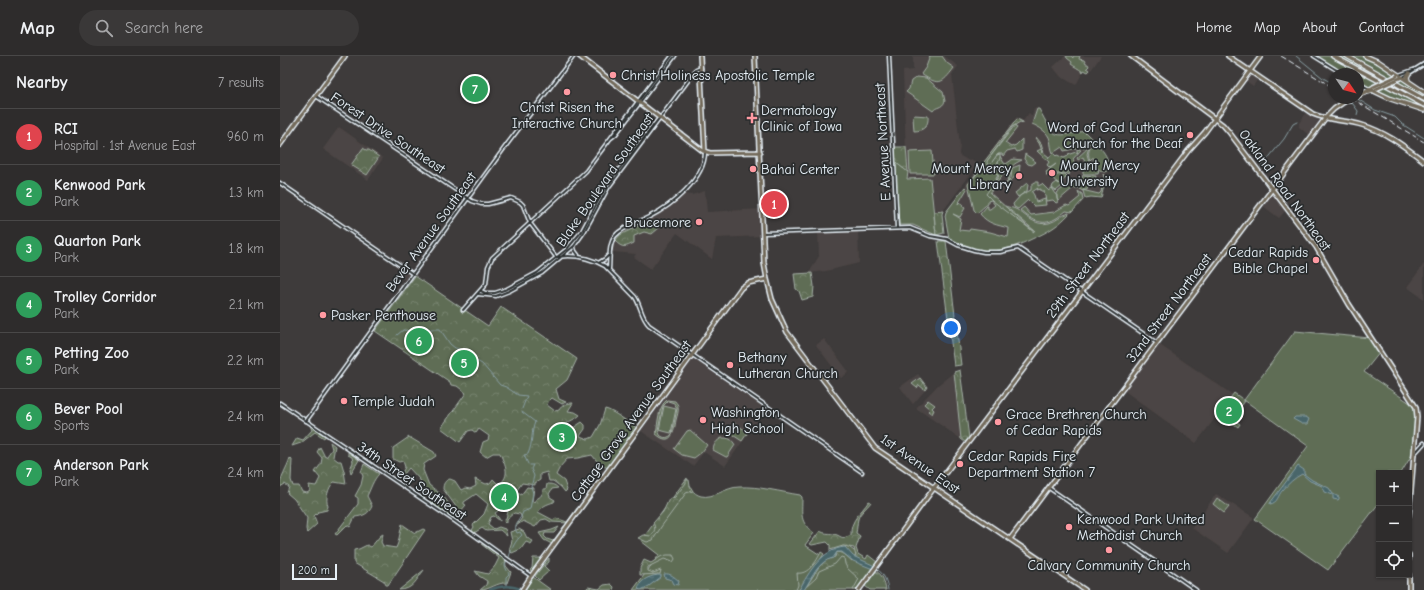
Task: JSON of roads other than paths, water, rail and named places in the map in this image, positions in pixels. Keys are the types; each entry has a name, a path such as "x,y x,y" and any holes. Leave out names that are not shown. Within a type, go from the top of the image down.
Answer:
{"highway":[{"path":"1332,56 1424,105"},
{"path":"1347,56 1424,99"},
{"path":"1365,56 1379,62 1424,92"},
{"path":"1409,73 1407,78 1409,82"},
{"path":"1373,89 1391,99 1424,110"}],"main road":[{"path":"280,146 345,56"},
{"path":"579,56 705,152 760,152"},
{"path":"700,56 705,152"},
{"name":"1st Avenue East","path":"755,56 764,263 775,307 786,332 872,445 1085,590"},
{"name":"Oakland Road Northeast","path":"1131,56 1228,131 1318,250 1348,304 1416,407 1417,416 1413,453"},
{"path":"1228,56 1307,110 1325,118 1361,125 1379,132 1395,140 1424,161"},
{"name":"29th Street Northeast","path":"859,590 934,488 1261,56"},
{"path":"1364,93 1400,76"},
{"name":"32nd Street Northeast","path":"1010,539 1325,118 1332,110 1341,104"},
{"path":"1332,110 1331,116 1336,120"},
{"path":"699,148 703,149 705,144"},
{"path":"747,152 756,154 760,162"},
{"name":"Cottage Grove Avenue Southeast","path":"522,590 742,286 748,282 767,279"},
{"path":"1410,506 1413,453"},
{"path":"1409,578 1409,590"}],"street":[{"name":"Bever Avenue Southeast","path":"306,421 518,129 574,56"},
{"path":"463,310 486,284 488,266 492,258 584,173 610,139 616,134 672,56"},
{"path":"638,102 675,56"},
{"name":"E Avenue Northeast","path":"889,56 897,228"},
{"path":"1314,56 1333,68"},
{"path":"1369,56 1379,62"},
{"path":"1400,76 1409,73 1424,64"},
{"name":"Blake Boulevard Southeast","path":"478,294 491,296 501,294 538,275 564,256 584,232 608,188 697,69 701,68"},
{"path":"1400,76 1414,70"},
{"path":"1364,85 1373,89"},
{"name":"Forest Drive Southeast","path":"316,96 467,199 484,204 511,198 515,199 523,205 530,223 553,254 558,258"},
{"path":"609,271 610,253 613,239 618,233 662,209 685,191 700,170 704,161 705,152"},
{"path":"280,183 413,274"},
{"path":"763,233 912,228 930,236 947,239 966,248 984,252 1007,251 1018,248 1157,343"},
{"path":"573,245 578,256"},
{"name":"Blake Boulevard Southeast","path":"480,291 490,294 499,292 537,273 573,245"},
{"path":"599,263 610,253"},
{"path":"558,258 564,256 578,256 599,263 635,297 646,322 862,472"},
{"name":"34th Street Southeast","path":"280,403 456,522 531,576"},
{"path":"1413,453 1418,451 1424,443"},
{"path":"1049,488 1196,590"}],"water":[{"path":"1295,417 1306,417 1309,419 1307,424 1302,424 1293,419"},
{"path":"1298,466 1304,470 1304,474 1312,480 1329,488 1333,494 1339,497 1339,499 1333,499 1333,495 1325,492 1322,486 1310,481 1302,474 1296,477 1289,484 1275,502 1270,504"},
{"path":"845,547 853,556 875,566 873,569 853,561 842,552 837,552 833,558 819,566 804,590 799,590 817,562 830,552"},
{"path":"664,574 669,574 674,577 679,581 678,585 674,584 672,580 665,578"},
{"path":"661,575 661,577 649,586 641,590 638,589 641,583 647,578"}],"waterway":[{"path":"1296,56 1328,81"},
{"path":"1364,103 1375,110 1395,117 1402,124 1424,138"},
{"path":"1353,104 1358,111 1357,115"},
{"path":"1261,167 1284,139 1293,124 1297,122"},
{"path":"397,335 403,330 408,331 420,327 429,330 440,329 450,344 455,348 463,350 473,359 482,364 500,385 518,395 527,396 522,409"},
{"path":"522,412 535,422 530,450 528,454 524,455 528,464"},
{"path":"506,586 506,577 509,574 505,564 514,545 522,535 520,532 517,533 516,525 523,512 530,509 533,493 531,487 534,476 531,469 533,465 530,465"},
{"path":"877,569 885,578 888,590"},
{"path":"490,590 506,586 523,590"}],"railway":[{"path":"1281,56 1328,84"},
{"path":"1361,104 1424,142"}],"place":[{"name":"Christ Holiness Apostolic Temple","path":"613,75"},
{"name":"Anderson Park","path":"475,89"},
{"name":"Christ Risen the Interactive Church","path":"567,92"},
{"name":"Dermatology Clinic of Iowa","path":"752,118"},
{"name":"Word of God Lutheran Church for the Deaf","path":"1190,135"},
{"name":"Bahai Center","path":"753,169"},
{"name":"Mount Mercy University","path":"1052,173"},
{"name":"Mount Mercy Library","path":"1019,176"},
{"name":"RCI","path":"774,204"},
{"name":"Brucemore","path":"699,222"},
{"name":"Cedar Rapids Bible Chapel","path":"1316,260"},
{"name":"Pasker Penthouse","path":"323,315"},
{"name":"Bever Pool","path":"419,341"},
{"name":"Petting Zoo","path":"464,363"},
{"name":"Bethany Lutheran Church","path":"730,365"},
{"name":"Temple Judah","path":"344,401"},
{"name":"Kenwood Park","path":"1229,411"},
{"name":"Washington High School","path":"703,420"},
{"name":"Grace Brethren Church of Cedar Rapids","path":"998,422"},
{"name":"Quarton Park","path":"562,437"},
{"name":"Cedar Rapids Fire Department Station 7","path":"960,464"},
{"name":"Trolley Corridor","path":"504,497"},
{"name":"Kenwood Park United Methodist Church","path":"1069,527"},
{"name":"Calvary Community Church","path":"1109,550"}]}
